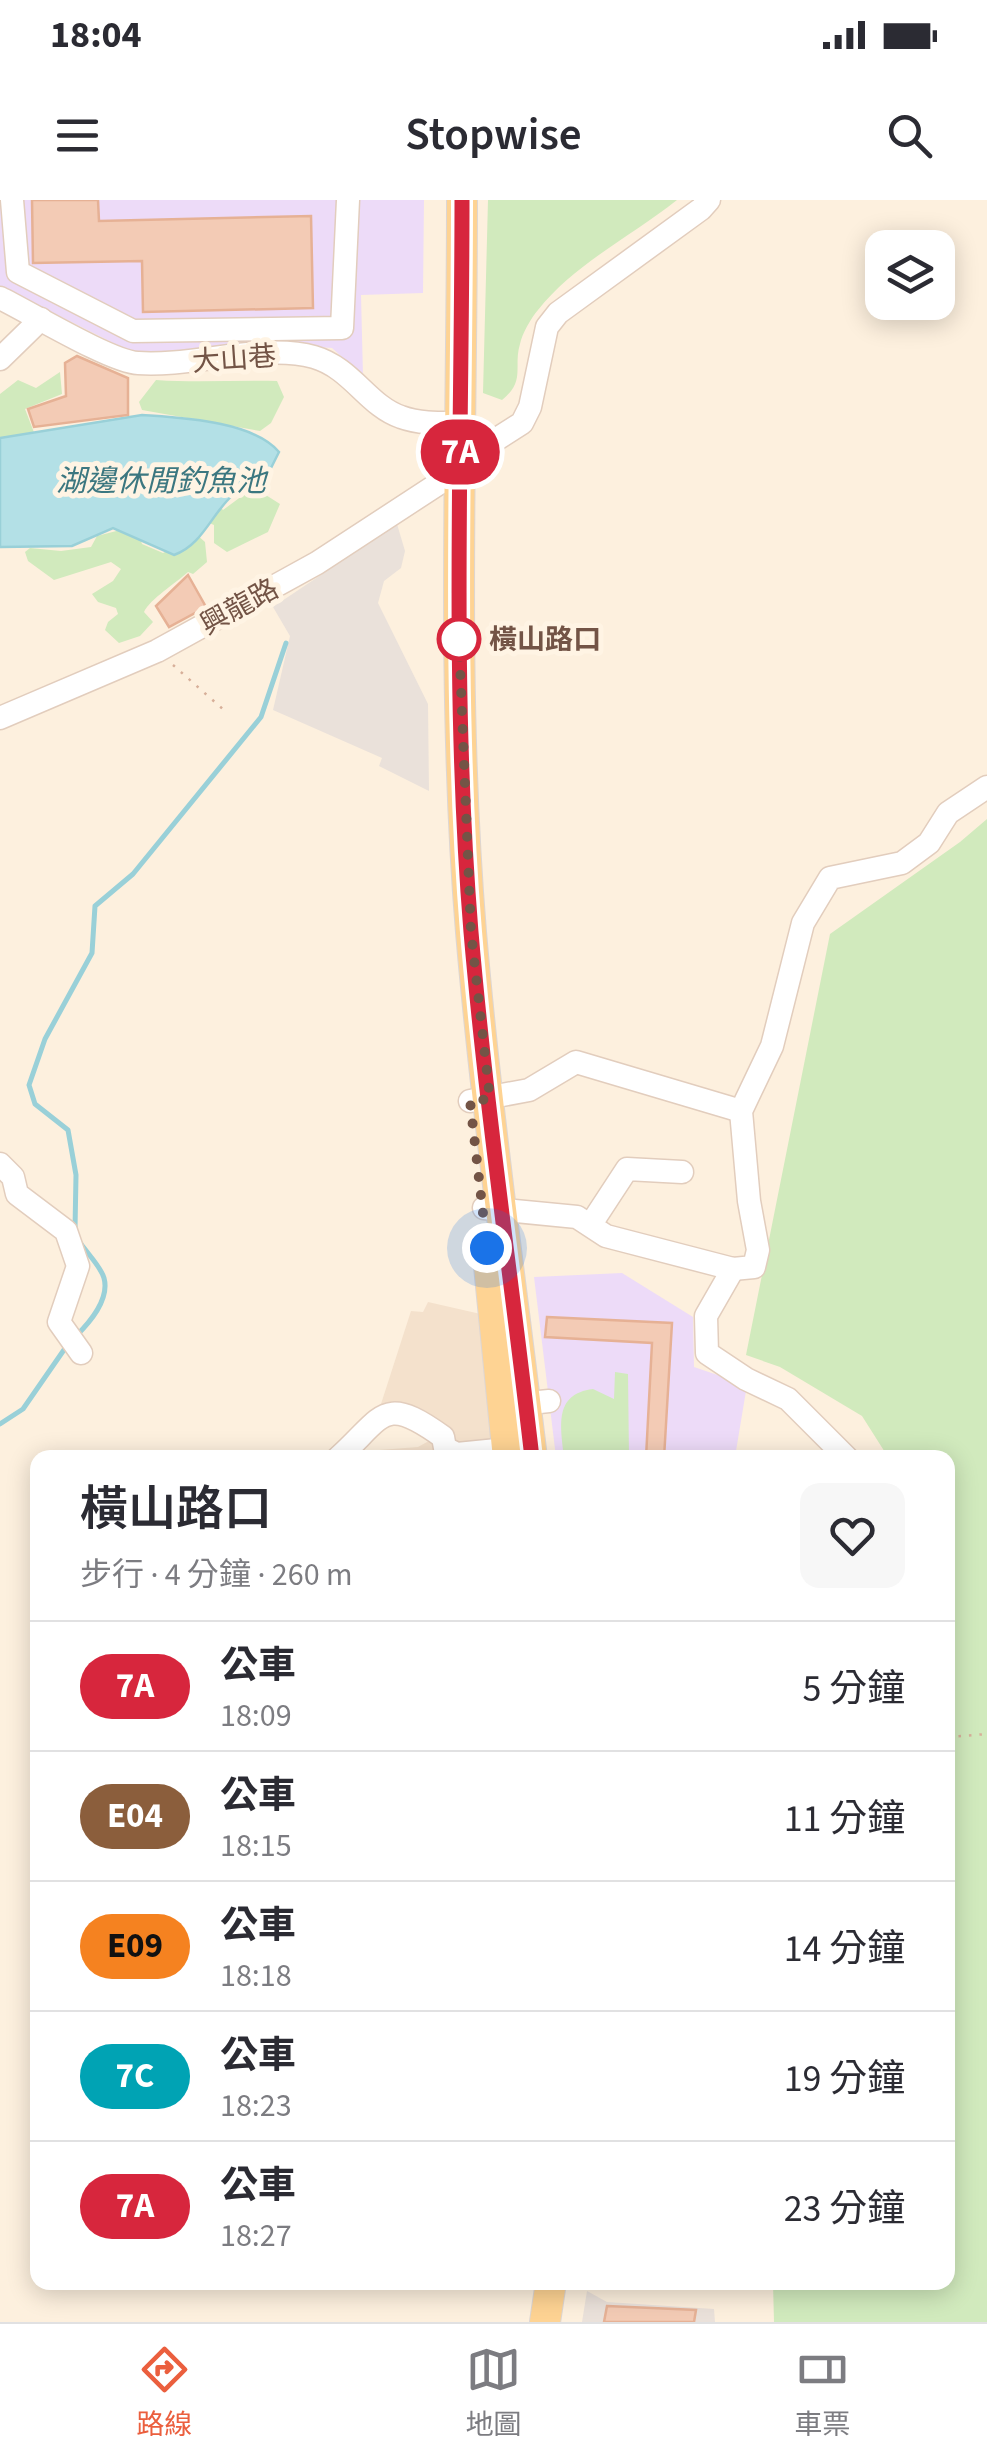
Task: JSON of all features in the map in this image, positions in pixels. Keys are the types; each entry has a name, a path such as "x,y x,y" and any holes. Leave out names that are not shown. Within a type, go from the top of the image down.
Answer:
{"main road":[{"path":"442,200 452,423"},
{"path":"462,200 450,472 463,781 480,1100 493,1209 526,1403 517,1450"},
{"path":"545,2322 551,2290"},
{"path":"566,2322 571,2290"}],"street":[{"path":"12,200 18,272 133,331 342,328 348,200"},
{"name":"興龍路","path":"0,718 157,652 317,563 522,423 530,407 547,326 558,313 702,209 709,200"},
{"name":"大山巷","path":"0,298 125,362 293,353 318,358 352,377 372,400 399,417 452,423"},
{"path":"0,359 41,319"},
{"path":"493,1209 576,1217 606,1236 733,1269 754,1267 758,1250 749,1201 742,1111 772,1046 802,923 830,878 902,863 929,843 948,814 987,787"},
{"path":"480,1100 543,1084 569,1063 576,1062 742,1111"},
{"path":"0,1164 13,1176 17,1194 66,1232 78,1266 59,1322 82,1353"},
{"path":"591,1224 627,1170 682,1172"},
{"path":"733,1269 706,1316 708,1353 788,1399 839,1450"},
{"path":"345,1450 359,1434 389,1414 407,1414 425,1424 443,1437 449,1450"}],"path":[{"path":"157,652 226,710"},
{"path":"955,1736 987,1734"}],"shaded area":[{"path":"0,200 424,200 423,293 361,295 363,376 332,348 133,353 0,286"},
{"path":"397,524 405,551 401,568 384,581 378,603 428,704 429,791 379,766 382,758 273,710 290,636 273,607"},
{"path":"622,1273 693,1317 694,1367 747,1385 736,1450 555,1450 534,1277"},
{"path":"428,1302 485,1315 501,1450 379,1450 418,1447 436,1437 380,1407 411,1311 423,1312"},
{"path":"587,2291 607,2302 714,2309 715,2322 582,2322"}],"green space":[{"path":"488,200 677,200 586,264 538,310 521,340 514,386 502,400 483,393"},
{"path":"60,372 62,394 25,409 35,435 0,449 0,394 18,380 36,388"},
{"path":"156,380 277,381 284,397 271,423 260,431 142,410 139,402"},
{"path":"258,490 280,504 268,532 227,552 214,543 214,525 204,521 214,500 223,510 246,493"},
{"path":"128,528 139,535 142,544 163,553 197,535 205,542 207,562 193,574 188,572 152,602 144,612 153,622 140,636 119,643 105,630 118,614 116,608 98,602 92,594 113,581 121,569 111,562 54,580 28,561 25,552 30,548 61,551 91,547 97,536"},
{"path":"987,819 987,2322 774,2322 773,2290 955,2290 955,1450 884,1450 862,1416 780,1367 746,1355 830,934"},
{"path":"615,1372 628,1374 629,1450 563,1450 562,1414 571,1398 593,1389 614,1399"}],"water":[{"name":"湖邊休閒釣魚池","path":"142,415 235,427 279,452 263,484 235,493 198,538 174,555 113,528 72,546 0,547 0,438"}],"building":[{"path":"32,200 98,200 99,221 311,216 313,308 143,312 142,261 33,263"},
{"path":"77,356 128,378 128,415 34,427 28,409 66,396 65,363"},
{"path":"188,575 206,607 169,627 156,606"},
{"path":"547,1317 672,1323 664,1450 646,1450 652,1343 545,1337"},
{"path":"607,2306 696,2310 694,2322 604,2322"}],"waterway":[{"path":"75,1229 76,1175 68,1130 35,1104 29,1085 45,1039 92,953 95,906 133,874 261,717 286,643"},
{"path":"76,1336 97,1310 105,1286 100,1269 81,1244"},
{"path":"0,1424 23,1409 68,1344"}],"bus line":[{"name":"7A","path":"462,200 459,610 471,932 531,1450"}],"place":[{"name":"橫山路口","path":"459,639"}],"route":[{"path":"459,639 471,932 490,1099 470,1101 487,1248"}]}
